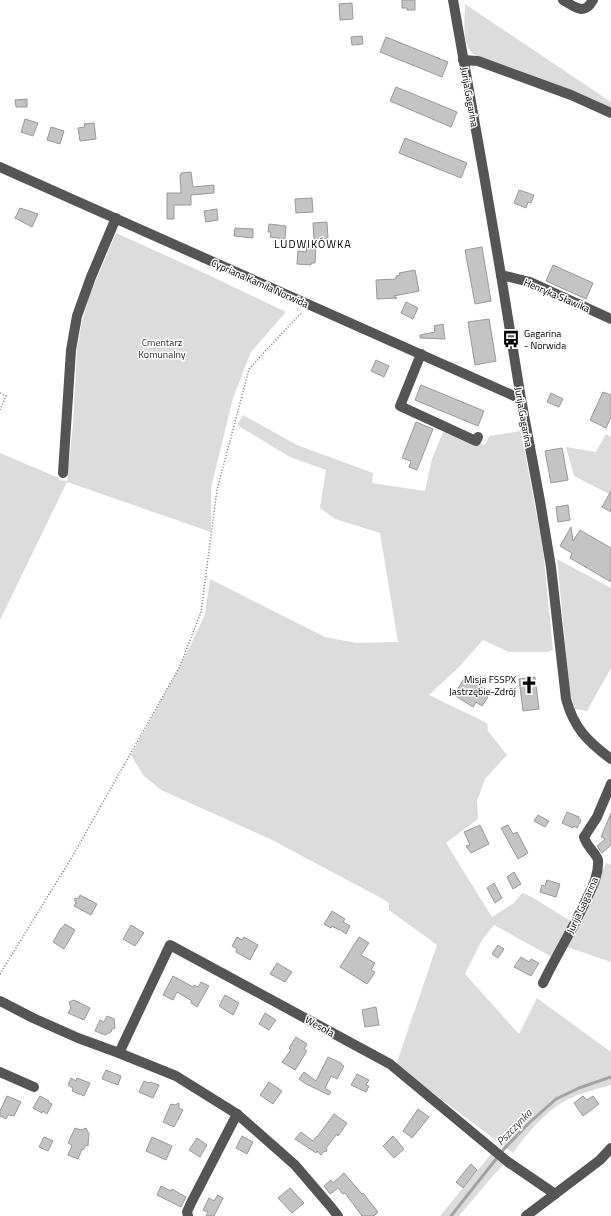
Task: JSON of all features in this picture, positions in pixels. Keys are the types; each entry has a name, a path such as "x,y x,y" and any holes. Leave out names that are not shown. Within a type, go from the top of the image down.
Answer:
{"street":[{"name":"Jurija Gagarina","path":"452,0 551,567 566,699 572,717 583,734 590,742 611,759"},
{"path":"563,0 581,10 590,5 593,0"},
{"name":"Jurija Gagarina","path":"463,60 478,61 571,95 611,113"},
{"name":"Cypriana Kamila Norwida","path":"0,166 521,399"},
{"path":"64,473 72,350 77,316 91,277 116,218"},
{"name":"Henryka Sławika","path":"501,275 530,282 611,319"},
{"path":"421,354 400,406 476,441 478,437"},
{"name":"Jurija Gagarina","path":"543,983 575,924 595,879 598,870 598,858 588,846 584,837 596,817 611,784"},
{"name":"Wesoła","path":"119,1053 170,945 390,1064 508,1162 555,1194"},
{"path":"0,1002 78,1038 176,1076 237,1114 295,1165 338,1216"},
{"path":"0,1072 34,1087"},
{"path":"188,1216 187,1212 191,1203 237,1114"},
{"path":"526,1216 600,1160 611,1148"}],"path":[{"path":"0,974 72,857 180,666 201,612 217,490 249,369 299,315 313,307"},
{"path":"0,393 6,396 0,410"}],"green space":[{"path":"465,4 611,102 611,109 473,54 469,49 465,37"},
{"name":"Cmentarz Komunalny","path":"116,233 286,312 251,352 233,398 211,488 211,532 67,482 0,620 0,453 59,478 59,480 67,481 73,425 77,349 82,322 89,297"},
{"path":"243,415 297,445 373,473 372,483 425,491 432,459 443,432 485,445 489,436 521,431 543,550 553,650 547,652 509,652 483,640 458,668 429,695 487,723 488,731 507,755 485,779 477,801 478,819 446,843 492,917 514,903 522,893 532,897 572,922 552,957 494,925 482,940 465,974 519,1034 537,998 611,1052 611,1085 576,1096 557,1106 544,1116 513,1153 396,1065 437,945 389,910 389,903 381,898 270,839 161,790 143,775 131,755 180,666 205,615 210,579 325,637 357,643 398,642 380,533 335,519 320,508 326,470 290,457 237,425"},
{"path":"606,434 611,437 611,495 574,476 566,447 596,452"},
{"path":"557,559 611,588 611,668 587,711 575,709 570,693"},
{"path":"606,863 611,865 611,962 567,947"},
{"path":"491,1154 504,1164 459,1216 440,1216"}],"building":[{"path":"402,0 415,0 415,10 407,10 407,8 402,8"},
{"path":"352,3 353,19 340,20 339,4"},
{"path":"362,36 363,44 352,45 351,37"},
{"path":"386,37 448,62 442,77 380,52"},
{"path":"396,87 457,112 451,127 390,101"},
{"path":"27,99 27,107 16,107 15,100"},
{"path":"25,119 38,123 33,136 21,132"},
{"path":"94,123 96,139 80,141 78,128 85,127 84,124"},
{"path":"51,127 64,131 60,144 47,140"},
{"path":"405,138 467,163 461,178 399,153"},
{"path":"191,172 193,187 214,185 214,193 191,195 191,205 174,205 174,219 167,219 167,193 181,193 180,175 181,173"},
{"path":"519,190 534,195 531,203 528,202 526,208 514,203"},
{"path":"312,198 313,212 296,213 295,199"},
{"path":"20,208 38,214 32,227 15,218"},
{"path":"217,209 218,220 206,222 204,211"},
{"path":"327,222 328,238 314,239 313,223"},
{"path":"269,224 286,226 285,239 270,237 271,232 268,232"},
{"path":"235,228 253,229 253,238 234,236"},
{"path":"307,245 316,246 315,263 311,263 311,265 297,264 298,251 306,252"},
{"path":"482,247 491,301 475,304 465,250"},
{"path":"553,265 593,283 586,299 546,281"},
{"path":"415,270 419,291 394,296 397,298 377,299 376,280 396,279 396,276 400,275 399,273"},
{"path":"406,302 418,308 413,319 401,313"},
{"path":"489,319 496,361 475,365 468,322"},
{"path":"443,324 445,339 420,338 420,335 435,332 434,326"},
{"path":"376,360 389,366 384,377 371,371"},
{"path":"421,385 484,411 478,426 415,400"},
{"path":"603,392 611,395 611,417 606,428 590,420"},
{"path":"551,393 563,399 559,407 547,402"},
{"path":"416,422 433,429 417,470 409,467 411,461 402,458"},
{"path":"562,448 568,480 551,483 545,451"},
{"path":"611,491 611,512 602,507"},
{"path":"568,505 570,520 558,522 556,507"},
{"path":"571,527 573,541 580,530 611,548 611,582 570,558 572,553 560,546"},
{"path":"465,677 484,689 482,693 488,697 482,706 476,702 473,707 454,695"},
{"path":"535,677 539,709 523,711 519,679"},
{"path":"567,812 579,817 578,818 581,820 577,828 574,826 573,828 562,823"},
{"path":"611,813 611,845 602,853 597,846 605,839 601,837"},
{"path":"538,815 549,821 545,827 534,821"},
{"path":"480,825 489,844 471,853 466,846 470,845 464,832"},
{"path":"508,825 513,834 517,832 528,853 518,859 501,828"},
{"path":"514,872 521,884 513,889 507,877"},
{"path":"547,880 560,884 556,897 540,892 542,885 545,886"},
{"path":"494,883 502,898 495,903 487,888"},
{"path":"80,895 97,904 91,915 74,906 76,903 74,899 79,898"},
{"path":"332,911 345,919 343,922 350,926 346,934 339,929 332,926 331,928 324,924"},
{"path":"65,924 75,930 64,949 53,942"},
{"path":"131,925 144,933 135,946 123,939"},
{"path":"237,937 242,940 244,937 258,945 250,960 236,952 237,949 232,946"},
{"path":"359,937 369,943 361,955 375,963 371,970 375,972 367,984 340,967"},
{"path":"498,945 504,949 498,958 492,954"},
{"path":"521,957 529,962 531,959 539,963 531,976 514,967"},
{"path":"277,963 292,972 285,982 270,974"},
{"path":"173,976 193,987 194,985 198,987 201,982 209,986 197,1007 191,1003 192,1001 177,992 173,1000 163,995"},
{"path":"225,995 239,1003 233,1015 219,1006"},
{"path":"74,1000 90,1008 84,1020 68,1013 71,1008 69,1002"},
{"path":"376,1007 379,1025 365,1027 362,1010"},
{"path":"265,1013 276,1020 269,1030 259,1024"},
{"path":"107,1016 114,1019 115,1028 105,1035 95,1031 100,1020 104,1022"},
{"path":"296,1037 307,1044 304,1049 307,1051 295,1070 282,1062 291,1050 289,1048"},
{"path":"328,1057 344,1066 337,1079 331,1076 325,1088 331,1092 329,1095 299,1079 304,1072 316,1081"},
{"path":"106,1070 121,1076 118,1085 102,1079"},
{"path":"357,1074 369,1080 366,1085 369,1086 366,1092 351,1085"},
{"path":"71,1078 76,1081 77,1078 90,1083 84,1096 72,1091 73,1088 68,1085"},
{"path":"144,1081 159,1085 153,1098 139,1092"},
{"path":"269,1082 282,1091 273,1104 260,1095"},
{"path":"7,1096 21,1102 14,1116 8,1115 6,1119 0,1116 0,1111"},
{"path":"40,1096 52,1104 47,1114 33,1108"},
{"path":"583,1096 587,1100 593,1096 599,1104 583,1116 574,1103"},
{"path":"179,1103 179,1108 183,1110 174,1127 163,1122 171,1104 175,1105"},
{"path":"418,1109 429,1117 412,1138 403,1131"},
{"path":"334,1114 347,1123 338,1136 337,1134 326,1148 327,1151 323,1152 321,1155 317,1151 316,1153 295,1139 301,1132 313,1141"},
{"path":"75,1128 81,1130 86,1128 89,1134 88,1146 86,1145 83,1150 82,1149 78,1159 68,1155 72,1145 68,1143"},
{"path":"242,1136 253,1142 247,1154 236,1148"},
{"path":"393,1136 404,1149 394,1158 383,1146"},
{"path":"44,1137 53,1141 48,1151 39,1147"},
{"path":"152,1137 172,1146 166,1160 146,1151"},
{"path":"197,1138 207,1145 200,1157 189,1150"},
{"path":"471,1164 477,1170 463,1188 456,1182"},
{"path":"344,1173 378,1212 374,1216 362,1216 345,1193 343,1194 338,1188 330,1194 324,1186 331,1180 333,1183"},
{"path":"161,1186 171,1191 172,1189 186,1197 181,1207 157,1195"},
{"path":"290,1188 304,1203 292,1213 278,1198"},
{"path":"218,1195 223,1198 214,1216 206,1216 208,1212 203,1210 209,1198 214,1201"}],"waterway":[{"name":"Pszczynka","path":"451,1216 504,1149 529,1123 556,1099 579,1088 611,1077"}],"place":[{"name":"Gagarina - Norwida","path":"511,339"},
{"name":"Misja FSSPX Jastrzębie-Zdrój","path":"529,685"}],"district":[{"name":"LUDWIKÓWKA","path":"313,244"}]}
